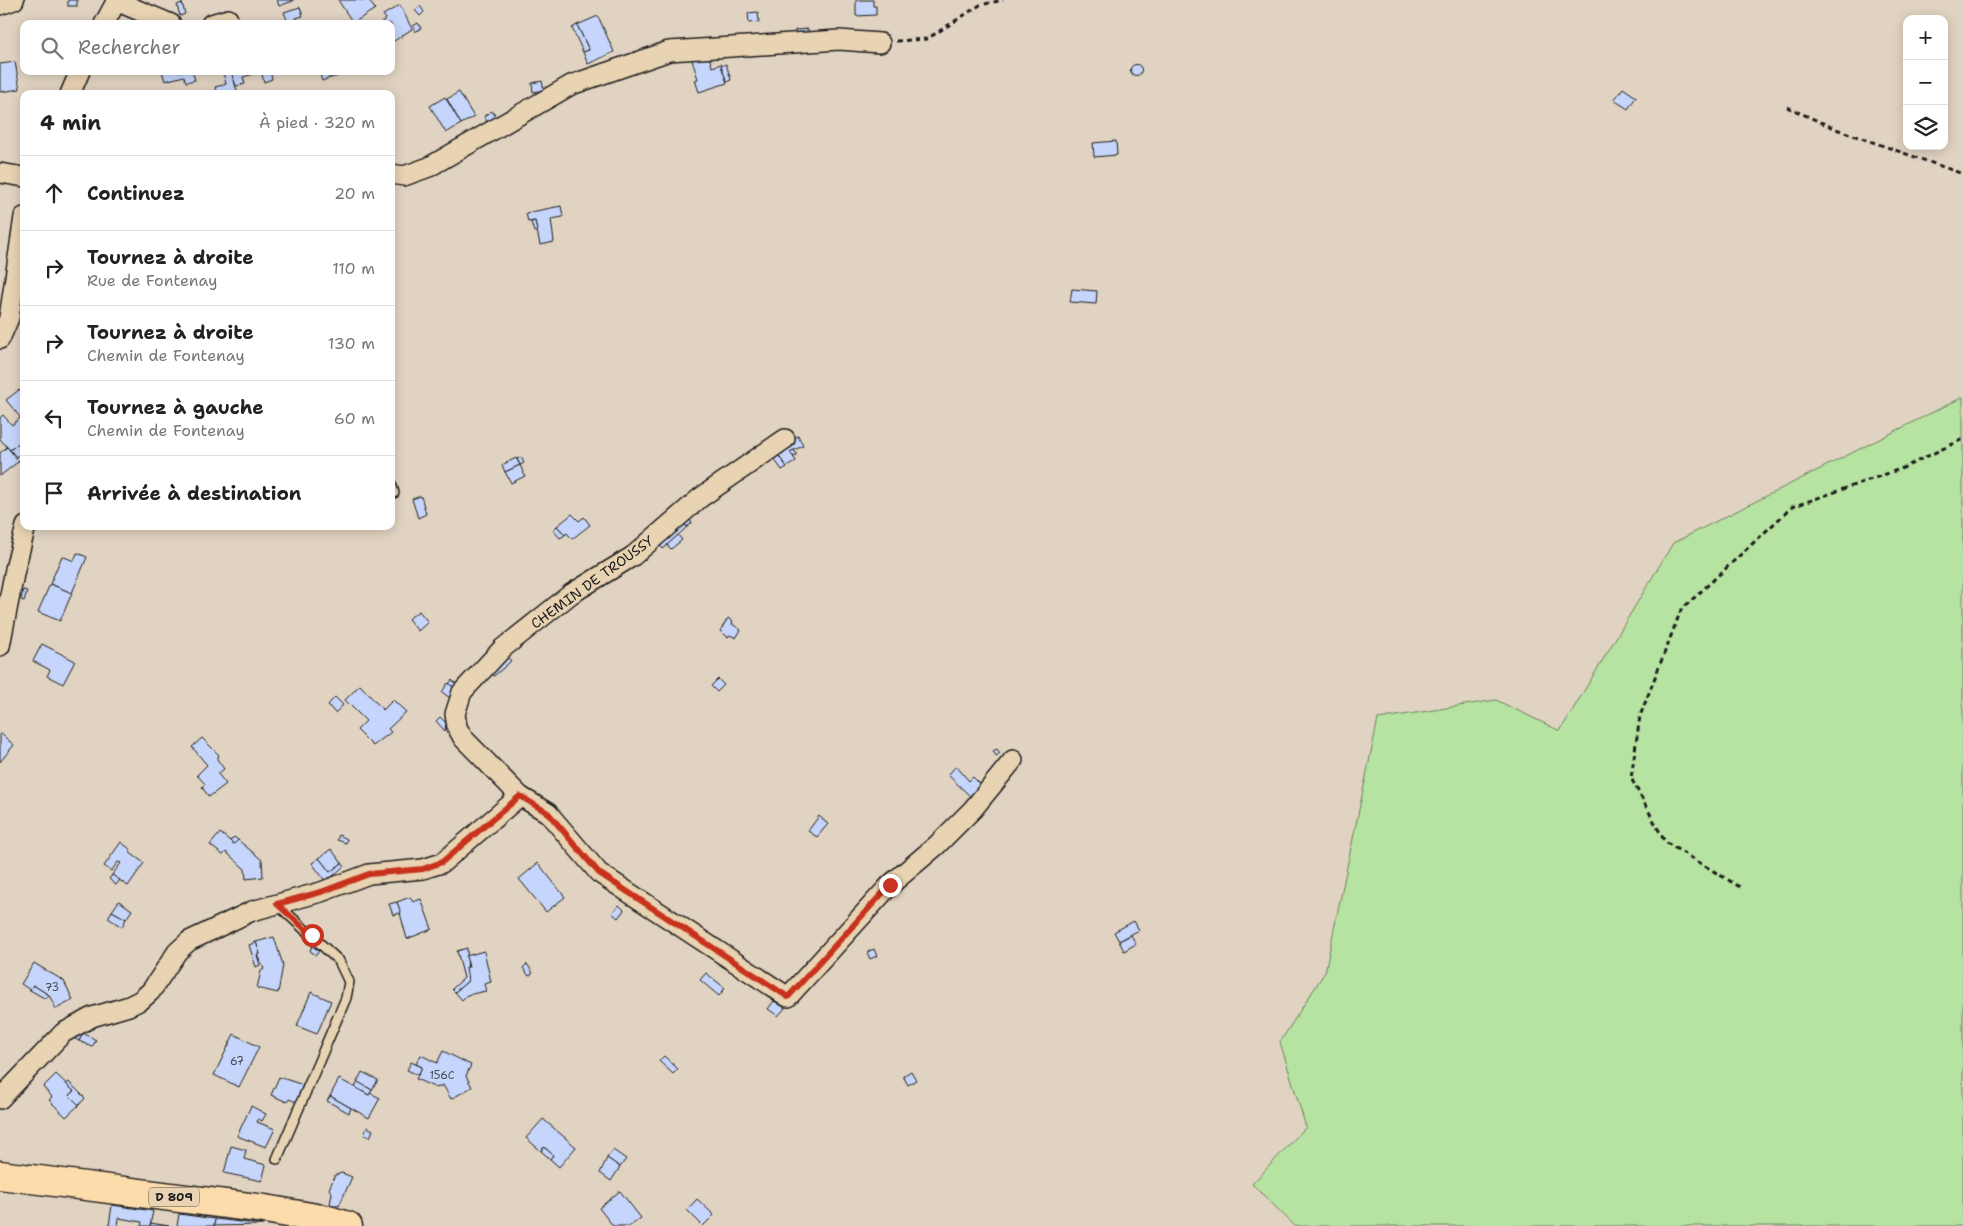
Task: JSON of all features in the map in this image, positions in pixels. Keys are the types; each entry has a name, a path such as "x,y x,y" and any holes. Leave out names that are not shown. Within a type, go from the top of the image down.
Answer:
{"main road":[{"name":"D 809","path":"0,1175 265,1209 328,1220 348,1226"}],"street":[{"path":"0,5 14,0"},
{"path":"106,20 116,0 163,20"},
{"path":"395,175 404,176 429,167 571,85 669,51 839,40 880,43"},
{"path":"72,90 78,75"},
{"path":"0,173 20,176"},
{"path":"0,340 9,318 20,244"},
{"name":"CHEMIN DE TROUSSY","path":"785,438 700,498 633,556 572,594 503,648 462,692 455,714 457,727 463,738 520,796 548,813 599,873 788,997 890,885 937,845 973,809 1013,760"},
{"path":"0,646 7,569 24,530"},
{"path":"0,1099 63,1033 92,1017 130,1006 141,1000 151,991 177,952 189,941 252,911 321,892 369,874 423,869 442,862 520,796"}],"lane":[{"path":"277,904 339,960 348,982 346,998 277,1159"}],"path":[{"path":"880,43 927,39 980,5 1003,0"},
{"path":"1787,107 1836,129 1963,174"},
{"path":"1740,887 1665,842 1631,778 1640,716 1681,610 1792,507 1903,468 1963,439"}],"green space":[{"path":"1963,397 1963,1226 1295,1226 1252,1184 1306,1127 1280,1042 1325,972 1378,719 1496,700 1560,731 1673,543"}],"building":[{"path":"68,0 77,0 77,6 68,6"},
{"path":"277,0 293,0 293,1 279,6"},
{"path":"338,0 369,0 375,9 358,20 351,20"},
{"path":"856,0 873,0 873,6 876,6 876,15 856,16"},
{"path":"182,3 185,14 180,16 177,5"},
{"path":"400,5 412,29 395,40 395,20 385,20 386,19 383,15"},
{"path":"420,6 424,12 420,16 415,10"},
{"path":"300,7 303,16 296,18 297,20 287,20 284,12"},
{"path":"758,12 759,22 749,23 748,13"},
{"path":"598,16 614,52 588,64 583,52 589,50 577,25"},
{"path":"418,23 421,28 415,32 413,26"},
{"path":"577,25 589,50 583,52 572,28"},
{"path":"808,29 809,37 795,39 795,30"},
{"path":"708,53 712,67 721,64 727,83 699,92 695,80 698,79 690,54"},
{"path":"15,62 20,89 0,92 0,64"},
{"path":"726,64 731,80 727,82 721,66"},
{"path":"1136,64 1142,70 1136,76 1130,70"},
{"path":"163,75 193,75 195,80 186,82 184,76 165,81"},
{"path":"224,75 232,75 237,90 216,90 215,87 226,84"},
{"path":"232,75 250,75 243,77 245,84 236,86"},
{"path":"262,75 271,75 272,79 264,82"},
{"path":"320,75 329,75 330,78 322,81"},
{"path":"329,75 339,76 330,78"},
{"path":"542,81 544,90 533,92 532,83"},
{"path":"1623,88 1636,97 1628,109 1614,100"},
{"path":"459,92 474,117 461,124 447,99"},
{"path":"445,97 461,124 446,133 430,106"},
{"path":"492,111 498,120 489,126 484,116"},
{"path":"1116,141 1117,155 1094,157 1093,143"},
{"path":"561,206 563,217 551,219 554,242 540,245 535,221 528,222 526,213"},
{"path":"535,221 537,231 534,232 531,222"},
{"path":"1072,289 1097,291 1096,304 1070,302"},
{"path":"20,391 20,417 6,400"},
{"path":"3,415 12,425 20,418 20,442 10,450 0,439 0,418"},
{"path":"798,436 803,446 790,452 796,461 787,467 774,450"},
{"path":"19,443 20,444 20,454 16,457 10,450"},
{"path":"7,447 19,461 0,476 0,453"},
{"path":"774,450 787,467 782,470 770,453"},
{"path":"794,450 797,455 794,457 790,452"},
{"path":"521,457 524,463 520,465 517,459"},
{"path":"516,458 520,465 505,472 502,465"},
{"path":"520,465 525,476 511,483 505,472"},
{"path":"421,496 426,514 418,518 412,499"},
{"path":"572,514 579,521 584,517 590,525 572,539 567,533 565,535 557,526"},
{"path":"686,515 692,523 687,527 680,519"},
{"path":"680,519 687,527 663,549 656,541"},
{"path":"557,526 565,535 560,538 553,530"},
{"path":"678,535 682,540 671,549 667,545"},
{"path":"77,553 87,557 72,593 50,584 62,556 74,561"},
{"path":"50,584 72,593 60,621 38,612"},
{"path":"23,590 27,591 24,601 21,600"},
{"path":"419,611 428,622 418,631 408,619"},
{"path":"728,618 733,622 732,624 741,630 736,638 730,635 728,637 720,631"},
{"path":"42,644 75,661 63,684 47,676 50,670 33,661"},
{"path":"504,653 511,661 494,676 487,669"},
{"path":"718,679 724,685 717,692 711,686"},
{"path":"452,680 458,686 456,689 449,684"},
{"path":"448,683 456,689 450,698 442,692"},
{"path":"360,685 383,710 393,700 406,712 388,729 391,732 373,746 357,730 366,721 345,700"},
{"path":"335,697 343,705 335,713 328,705"},
{"path":"440,717 446,723 445,731 436,721"},
{"path":"0,733 14,745 0,762"},
{"path":"202,738 219,755 217,759 224,769 218,774 226,784 209,797 202,787 205,784 197,775 207,765 192,747"},
{"path":"997,749 1000,753 996,756 993,751"},
{"path":"956,766 969,781 973,777 983,787 972,798 948,775"},
{"path":"819,816 828,824 817,837 808,831"},
{"path":"220,833 234,844 238,840 262,860 263,877 246,879 245,869 226,852 223,855 210,845"},
{"path":"339,835 347,839 346,843 337,840"},
{"path":"234,837 238,840 234,844 230,841"},
{"path":"121,842 131,850 129,852 144,863 128,886 112,875 121,863 118,862 111,871 104,866"},
{"path":"331,849 342,863 330,872 319,858"},
{"path":"319,858 330,872 342,863 344,866 326,882 312,863"},
{"path":"538,863 565,897 546,912 519,879"},
{"path":"112,875 120,880 116,885 109,879"},
{"path":"410,897 413,902 421,899 432,929 407,939 397,902"},
{"path":"119,901 132,910 126,919 112,911"},
{"path":"397,902 401,913 393,915 389,904"},
{"path":"619,905 624,910 618,918 612,913"},
{"path":"112,911 126,919 122,927 108,918"},
{"path":"1134,921 1139,930 1119,941 1114,932"},
{"path":"1131,935 1136,944 1124,951 1119,941"},
{"path":"274,937 283,965 278,993 257,988 261,971 264,969 257,955 260,954 256,942"},
{"path":"256,942 260,954 257,955 260,965 256,967 249,945"},
{"path":"312,946 319,951 316,955 310,951"},
{"path":"467,948 468,981 455,992 452,989 464,978 457,951"},
{"path":"874,949 877,956 870,959 867,952"},
{"path":"484,951 491,982 484,984 486,991 467,995 462,1000 455,992 468,981 466,967 469,967 466,956"},
{"path":"34,963 64,981 73,1000 56,1009 49,995 33,985 30,990 21,984"},
{"path":"527,964 533,973 529,976 523,968"},
{"path":"706,973 725,988 719,996 700,980"},
{"path":"33,985 49,995 46,999 30,990"},
{"path":"311,992 331,1001 317,1034 297,1026"},
{"path":"774,1001 785,1008 778,1016 768,1009"},
{"path":"80,1031 83,1033 79,1041 72,1037"},
{"path":"83,1033 96,1040 92,1047 79,1041"},
{"path":"234,1034 259,1047 239,1087 214,1075"},
{"path":"443,1051 471,1065 466,1076 472,1087 451,1099 443,1085 436,1088 416,1079 422,1067 416,1064 421,1055 437,1063"},
{"path":"664,1056 678,1069 673,1074 659,1061"},
{"path":"411,1062 422,1067 418,1075 407,1070"},
{"path":"911,1071 916,1080 908,1085 903,1076"},
{"path":"362,1072 378,1080 372,1090 357,1082"},
{"path":"56,1074 74,1091 69,1095 79,1105 66,1117 49,1100 52,1097 43,1087"},
{"path":"279,1077 303,1085 296,1102 289,1099 287,1102 271,1095"},
{"path":"339,1079 369,1095 370,1093 380,1098 369,1118 330,1096"},
{"path":"69,1082 85,1098 79,1105 69,1095 74,1091 66,1084"},
{"path":"358,1082 372,1090 369,1095 355,1087"},
{"path":"330,1096 351,1108 349,1113 327,1101"},
{"path":"251,1106 266,1114 262,1121 258,1119 257,1122 275,1129 266,1147 237,1136"},
{"path":"543,1119 576,1147 559,1167 550,1159 553,1155 544,1147 541,1151 526,1138"},
{"path":"367,1127 373,1130 370,1137 364,1135"},
{"path":"231,1146 246,1150 244,1159 266,1165 262,1181 224,1173"},
{"path":"544,1147 553,1155 550,1159 541,1151"},
{"path":"613,1150 626,1159 620,1167 607,1158"},
{"path":"607,1158 620,1167 611,1181 600,1173"},
{"path":"342,1173 352,1177 339,1206 330,1204 332,1193 329,1189 335,1175"},
{"path":"620,1191 641,1218 630,1226 613,1226 599,1208"},
{"path":"697,1199 714,1215 703,1226 687,1210"},
{"path":"112,1205 153,1211 150,1226 141,1226 142,1222 119,1218 118,1226 109,1226"},
{"path":"179,1214 215,1219 214,1226 177,1226"},
{"path":"215,1219 224,1220 263,1225 214,1226"},
{"path":"151,1223 169,1226 150,1226"}],"route":[{"path":"312,935 277,904 321,892 369,874 423,869 442,862 520,796 548,813 599,873 788,997 890,885"}]}
